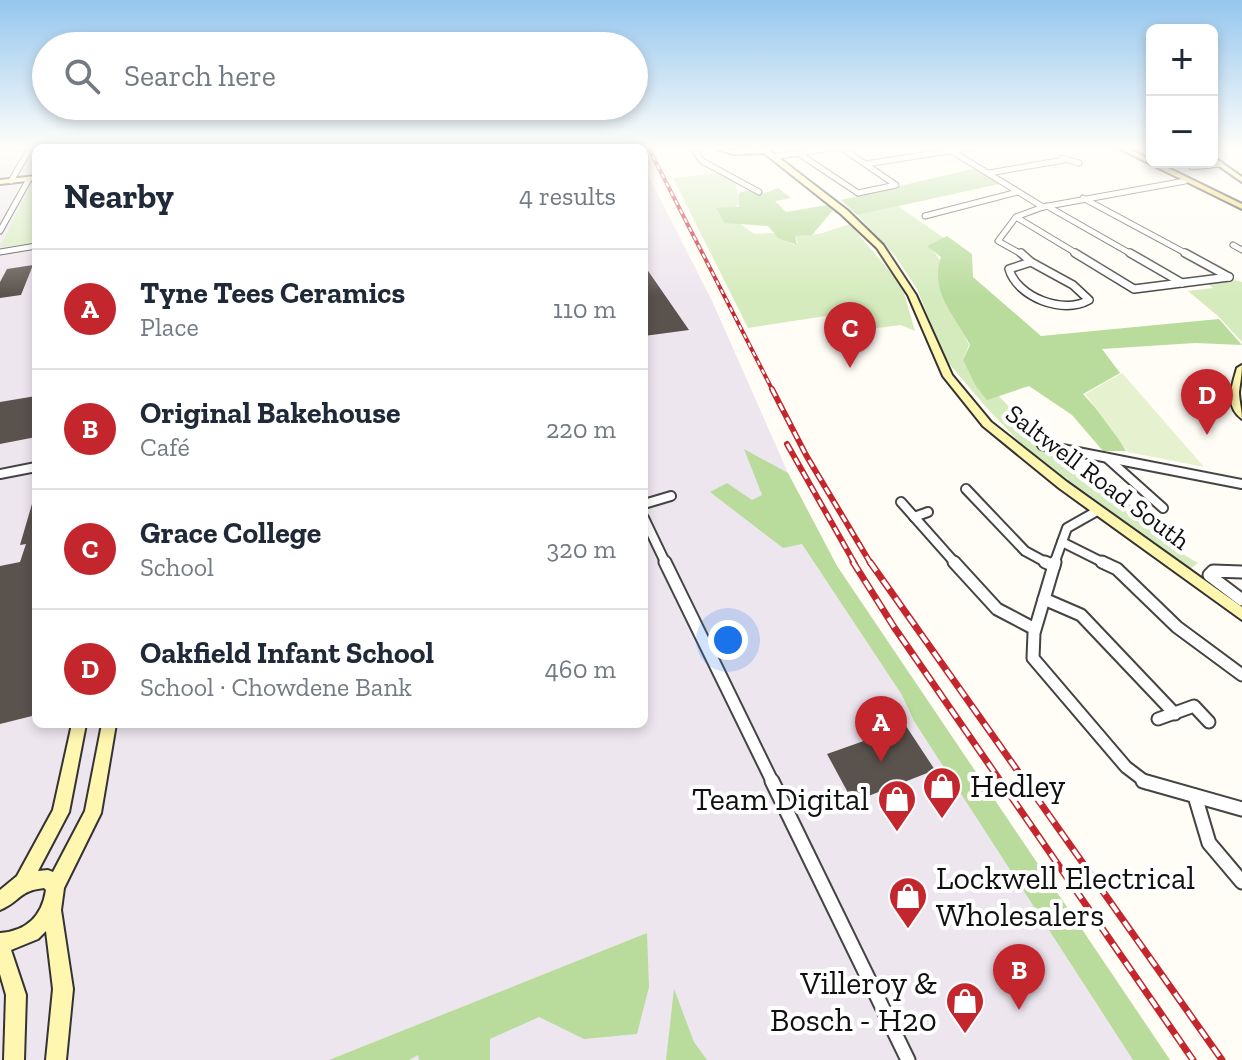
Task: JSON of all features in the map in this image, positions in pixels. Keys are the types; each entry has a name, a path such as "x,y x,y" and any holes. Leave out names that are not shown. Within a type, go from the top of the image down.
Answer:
{"main road":[{"path":"1219,196 1242,207"}],"street":[{"path":"0,231 22,196"},
{"name":"Saltwell Road South","path":"824,196 844,212 885,254 912,295 942,366 977,413 1021,454 1242,614"},
{"path":"925,216 1001,196"},
{"path":"1027,196 1182,283"},
{"path":"1032,262 1009,269 1009,276 1024,291 1065,306 1089,300 1069,282 1032,262 1021,251 998,241 1016,217 1045,206 1092,196"},
{"path":"1016,217 1134,289 1229,277 1083,198"},
{"path":"1233,245 1241,251"},
{"path":"0,252 32,247"},
{"path":"1242,368 1234,394 1242,416"},
{"path":"1042,445 1242,484"},
{"path":"1107,458 1114,469 1155,497 1163,508"},
{"path":"0,474 32,468"},
{"path":"966,489 1025,551 1054,566"},
{"path":"648,503 671,496"},
{"path":"901,502 997,609 1033,628"},
{"path":"1097,511 1067,528 1033,628 1029,648 1033,658 1126,767 1145,782 1242,809"},
{"path":"914,517 928,512"},
{"path":"648,526 908,1060"},
{"path":"1062,542 1117,569 1177,627 1242,675"},
{"path":"1242,572 1213,571 1209,575 1242,600"},
{"path":"1044,599 1081,615 1175,714"},
{"path":"1158,719 1194,706 1209,722"},
{"path":"0,901 23,882 61,812 78,728"},
{"path":"56,1060 63,989 52,910 55,887 93,813 108,728"},
{"path":"1195,796 1209,843 1242,882"},
{"path":"23,882 44,878 55,887"},
{"path":"14,1060 16,995 0,943 15,941 32,933 52,910"}],"shaded area":[{"path":"0,196 32,196 32,728 648,728 648,196 659,196 713,303 788,473 837,566 1170,1060 0,1060"}],"green space":[{"path":"25,196 32,196 32,243 0,247"},
{"path":"682,196 739,196 740,202 725,223 739,223 754,234 773,233 794,245 798,243 795,236 819,234 850,224 902,286 915,331 901,325 845,332 826,316 748,328"},
{"path":"739,196 789,196 791,198 775,201 786,212 827,205 833,210 812,235 795,236 797,245 778,238 768,226 725,223 716,208 739,207"},
{"path":"856,196 942,196 857,215 841,200"},
{"path":"898,206 944,238 928,246 937,255 948,279 969,345 963,360 975,385 987,399 999,396 1050,451 1179,537 1169,546 1198,563 1190,569 1026,449 945,359 917,289 896,257 857,215"},
{"path":"947,236 972,254 973,277 1041,336 1219,319 1242,345 1195,343 1102,349 1120,373 1083,394 1110,424 1126,451 1103,451 1072,415 1029,386 987,400 975,385 963,360 970,345 945,303 938,281 941,257 927,246"},
{"path":"1231,279 1242,282 1242,342 1218,316 1188,291 1213,288 1207,283"},
{"path":"1122,373 1204,467 1128,452 1085,394"},
{"path":"744,449 788,473 837,566 1170,1060 1133,1060 914,721 902,695 802,544 783,548 710,492 727,483 752,500 762,495"},
{"path":"647,933 649,987 637,1034 584,1039 539,1017 490,1039 490,1060 419,1060 418,1055 409,1060 329,1060"},
{"path":"674,989 694,1042 707,1060 666,1060"}],"building":[{"path":"32,265 21,295 0,298 0,282 7,269"},
{"path":"648,271 689,330 648,335"},
{"path":"32,397 32,438 0,444 0,402"},
{"path":"32,504 32,716 0,724 0,566 20,562 26,544 20,545"},
{"path":"906,726 935,770 853,802 827,754"}],"railway":[{"path":"673,196 773,391"},
{"path":"772,389 806,455 871,564"},
{"path":"787,444 855,564"},
{"path":"853,562 894,627 1193,1060"},
{"path":"870,562 1222,1060"}],"place":[{"name":"Grace College","path":"850,368"},
{"name":"Oakfield Infant School","path":"1207,435"},
{"name":"Tyne Tees Ceramics","path":"881,762"},
{"name":"Hedley","path":"942,820"},
{"name":"Team Digital","path":"897,833"},
{"name":"Lockwell Electrical Wholesalers","path":"908,930"},
{"name":"Original Bakehouse","path":"1019,1010"},
{"name":"Villeroy & Bosch - H20","path":"965,1035"}]}
